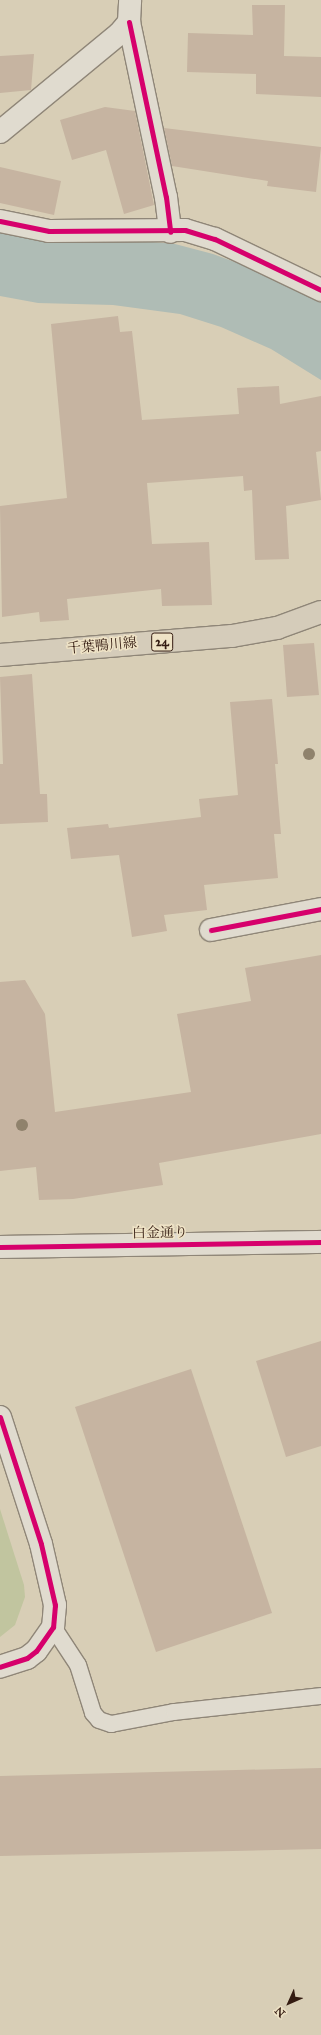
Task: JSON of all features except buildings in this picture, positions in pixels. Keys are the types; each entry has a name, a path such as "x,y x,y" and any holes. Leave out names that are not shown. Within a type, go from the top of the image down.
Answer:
{"main road":[{"name":"千葉鴨川線","path":"0,655 232,636 277,628 321,612"}],"street":[{"path":"130,0 129,22 166,197 170,232"},
{"path":"0,132 119,34 129,22"},
{"path":"0,221 49,231 170,232 185,230 215,239 321,290"},
{"path":"211,930 321,909"},
{"name":"白金通り","path":"0,1247 321,1242"},
{"path":"0,1417 52,1583 55,1605 53,1627 40,1646 27,1658 0,1667"}],"lane":[{"path":"53,1627 78,1665 93,1713 99,1720 111,1724 174,1712 321,1696"}],"green space":[{"path":"0,1509 24,1585 25,1597 15,1625 0,1637"}],"shaded area":[{"path":"0,228 175,244 213,254 270,275 321,300 321,380 271,349 221,327 180,314 113,305 38,303 0,296"}],"cycle path":[{"path":"129,22 166,197 170,232"},
{"path":"0,221 49,231 185,230 215,239 321,290"},
{"path":"211,930 321,909"},
{"path":"0,1247 321,1242"},
{"path":"0,1417 41,1544 55,1605 53,1627 36,1651 27,1658 0,1667"}]}
